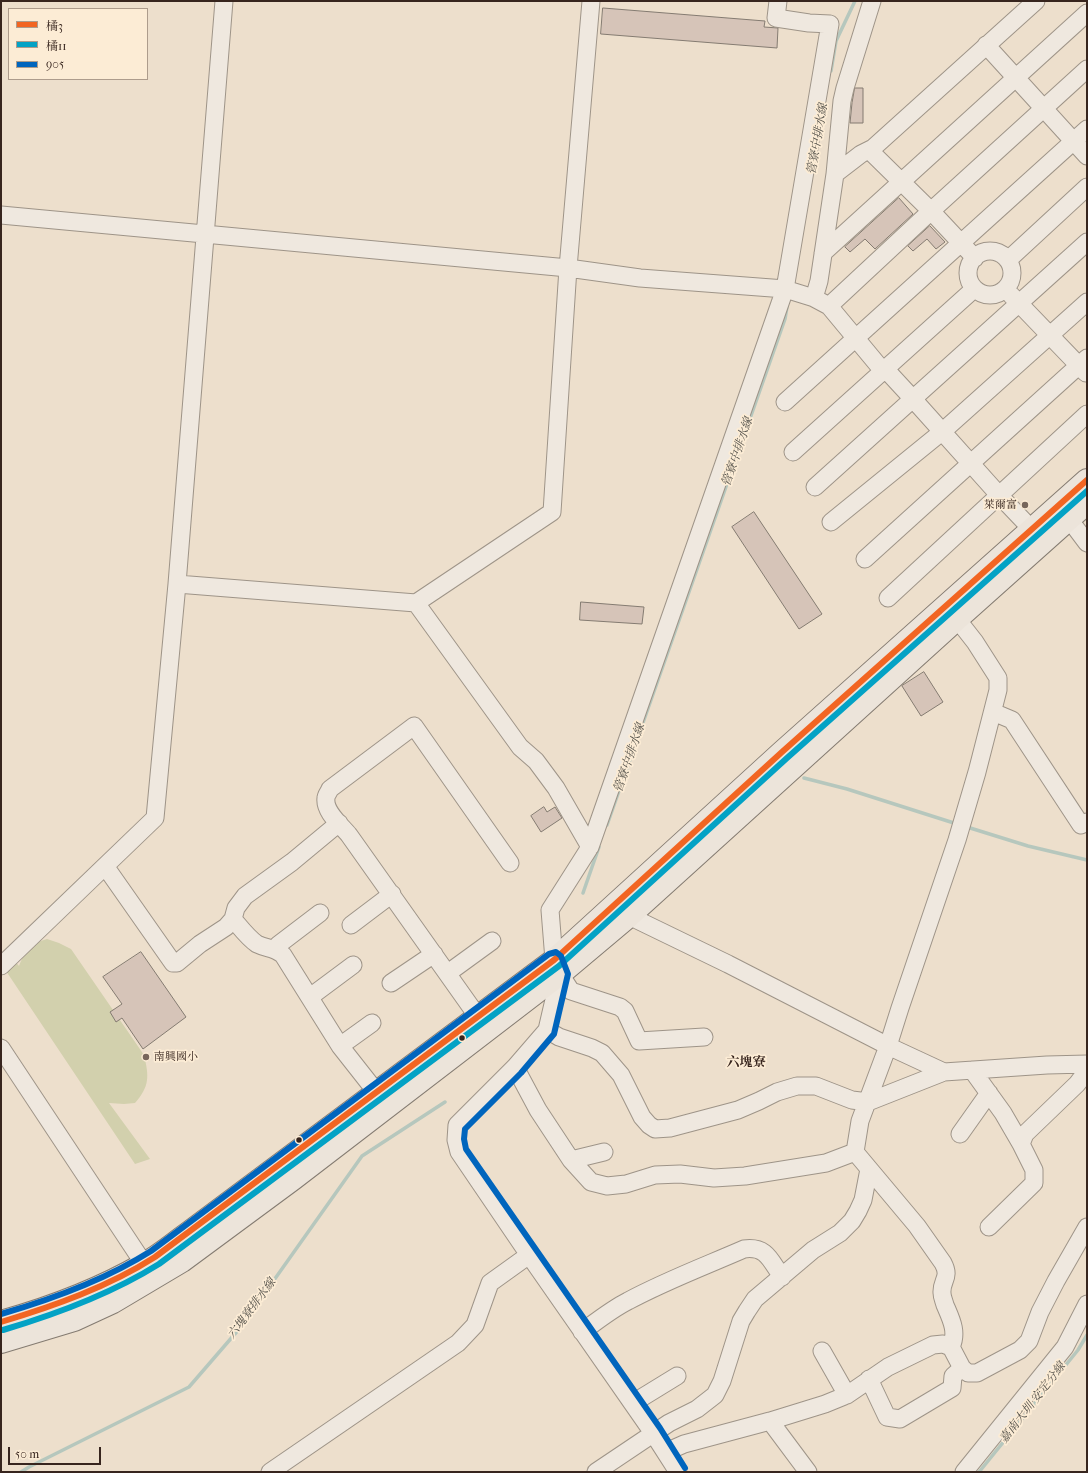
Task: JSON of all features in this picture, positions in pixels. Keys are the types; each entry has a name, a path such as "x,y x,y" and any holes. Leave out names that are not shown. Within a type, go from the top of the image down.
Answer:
{"main road":[{"path":"1,1342 74,1320 113,1302 149,1271 187,1234 478,1018 557,967 629,916 951,613 1063,513 1087,480"},
{"path":"1063,513 1087,503"},
{"path":"1,1322 63,1303 105,1284 182,1261 293,1179 557,967 683,841 951,613"}],"street":[{"path":"1,966 155,818 177,584 224,1"},
{"path":"177,584 416,603 552,512 568,268 591,1"},
{"path":"678,1472 633,1403 582,1332 459,1152 456,1140 457,1125 515,1067 547,1030 557,967 550,910 590,847 785,289 830,24 809,23 776,18 778,1"},
{"path":"814,298 824,253 835,174 842,101 872,1"},
{"path":"835,174 861,154 869,150 1036,1"},
{"path":"824,253 1087,13"},
{"path":"986,45 1087,156"},
{"path":"829,306 1087,69"},
{"path":"785,402 1087,129"},
{"path":"869,150 903,182 975,258"},
{"path":"1008,260 1087,186"},
{"path":"1,216 568,268 640,278 785,289 814,298 829,306 878,365 914,399 1038,535"},
{"path":"815,487 1087,242"},
{"path":"992,252 1001,254 1008,260 1012,278 1006,289 995,295 983,294 974,289 969,280 968,270 975,258 980,254 992,252"},
{"path":"793,452 974,289"},
{"path":"865,559 972,463 1084,366 1050,335 1006,289"},
{"path":"831,522 943,431 1087,302"},
{"path":"888,598 1087,414"},
{"path":"1063,513 1087,543"},
{"path":"416,603 520,747 536,761 556,788 590,847"},
{"path":"855,1152 860,1120 888,1046 962,825 998,690 998,678 975,642 951,613"},
{"path":"993,712 1012,720 1081,825 1087,822"},
{"path":"478,1018 392,894 349,835 331,815 326,804 326,797 330,789 414,726 510,863"},
{"path":"105,866 173,963 177,963 200,944 226,927 233,919 236,908 245,896 292,862 339,823"},
{"path":"351,925 392,894"},
{"path":"277,949 278,945 320,913"},
{"path":"629,916 728,964 888,1046 944,1072"},
{"path":"233,919 256,943 264,947 277,949 283,954 340,1046 377,1093"},
{"path":"448,973 492,941"},
{"path":"391,983 434,954"},
{"path":"310,997 353,965"},
{"path":"557,967 571,991 620,1007 625,1011 639,1042 704,1037"},
{"path":"340,1046 372,1023"},
{"path":"547,1030 560,1037 602,1053 621,1075 642,1117 655,1129 670,1128 738,1110 759,1102 777,1092 797,1086 816,1086 852,1100 868,1102 944,1072 1087,1064"},
{"path":"1,1048 149,1271"},
{"path":"515,1067 538,1110 571,1160 591,1182 607,1186 626,1184 655,1175 680,1174 714,1178 745,1176 826,1162 855,1152"},
{"path":"972,1070 989,1093 1021,1144 1034,1170 1034,1183 989,1227"},
{"path":"1021,1144 1025,1134 1077,1084 1087,1071"},
{"path":"960,1134 989,1093"},
{"path":"571,1160 604,1152"},
{"path":"855,1152 918,1226 946,1270 946,1279 942,1294 954,1330 954,1340 951,1347"},
{"path":"596,1472 669,1423 697,1409 715,1395 722,1381 741,1321 746,1311 755,1299 813,1250 840,1233 852,1221 862,1200 869,1168"},
{"path":"666,1452 684,1444 770,1421 847,1395 888,1367 933,1345 943,1344 951,1347 962,1368 968,1373 977,1373 1020,1350 1029,1341 1046,1299 1087,1227"},
{"path":"582,1332 628,1300 744,1249 754,1248 765,1252 782,1277"},
{"path":"270,1472 458,1343 475,1325 490,1283 529,1255"},
{"path":"964,1472 1065,1347 1087,1304"},
{"path":"822,1351 847,1395"},
{"path":"869,1379 887,1417 900,1419 952,1388 954,1376 962,1368"},
{"path":"633,1403 677,1376"},
{"path":"770,1421 808,1472"}],"shaded area":[{"path":"47,939 71,949 144,1055 147,1069 147,1080 146,1086 140,1097 135,1103 109,1103 150,1159 135,1164 4,968 15,961 19,966 26,951 32,945"}],"building":[{"path":"603,8 765,21 764,27 778,28 777,48 601,34"},
{"path":"855,88 863,88 863,123 850,123"},
{"path":"899,198 913,214 875,249 865,239 850,252 845,247"},
{"path":"930,226 945,242 936,249 927,239 913,251 908,246"},
{"path":"754,512 822,614 799,629 732,527"},
{"path":"581,602 644,607 642,624 580,620"},
{"path":"924,672 943,702 921,716 902,686"},
{"path":"544,807 547,812 555,807 562,818 541,832 531,816"},
{"path":"141,952 186,1017 143,1049 122,1018 116,1022 110,1012 122,1004 103,977"}],"waterway":[{"name":"管寮中排水線","path":"831,71 836,41 855,1"},
{"name":"管寮中排水線","path":"607,825 785,319 787,307"},
{"path":"804,778 847,789 957,824"},
{"path":"967,827 1028,846 1087,860"},
{"name":"管寮中排水線","path":"583,893 599,847"},
{"name":"六塊寮排水線","path":"21,1472 189,1387 240,1328 362,1156 445,1102"},
{"name":"嘉南大圳 安定分線","path":"979,1472 1078,1350 1087,1335"}],"transit line":[{"name":"橘3","path":"1,1322 100,1287 155,1257 554,960 782,752 1087,480"},
{"name":"橘11","path":"3,1330 63,1310 103,1294 159,1264 559,966 787,758 1087,491"},
{"name":"905","path":"1,1314 78,1288 115,1271 151,1251 549,954 556,952 561,956 568,974 554,1034 521,1073 465,1129 464,1139 466,1149 660,1428 685,1468"}],"place":[{"name":"萊爾富","path":"1025,505"},
{"name":"南興國小","path":"146,1057"}],"district":[{"name":"六塊寮","path":"746,1063"}]}
